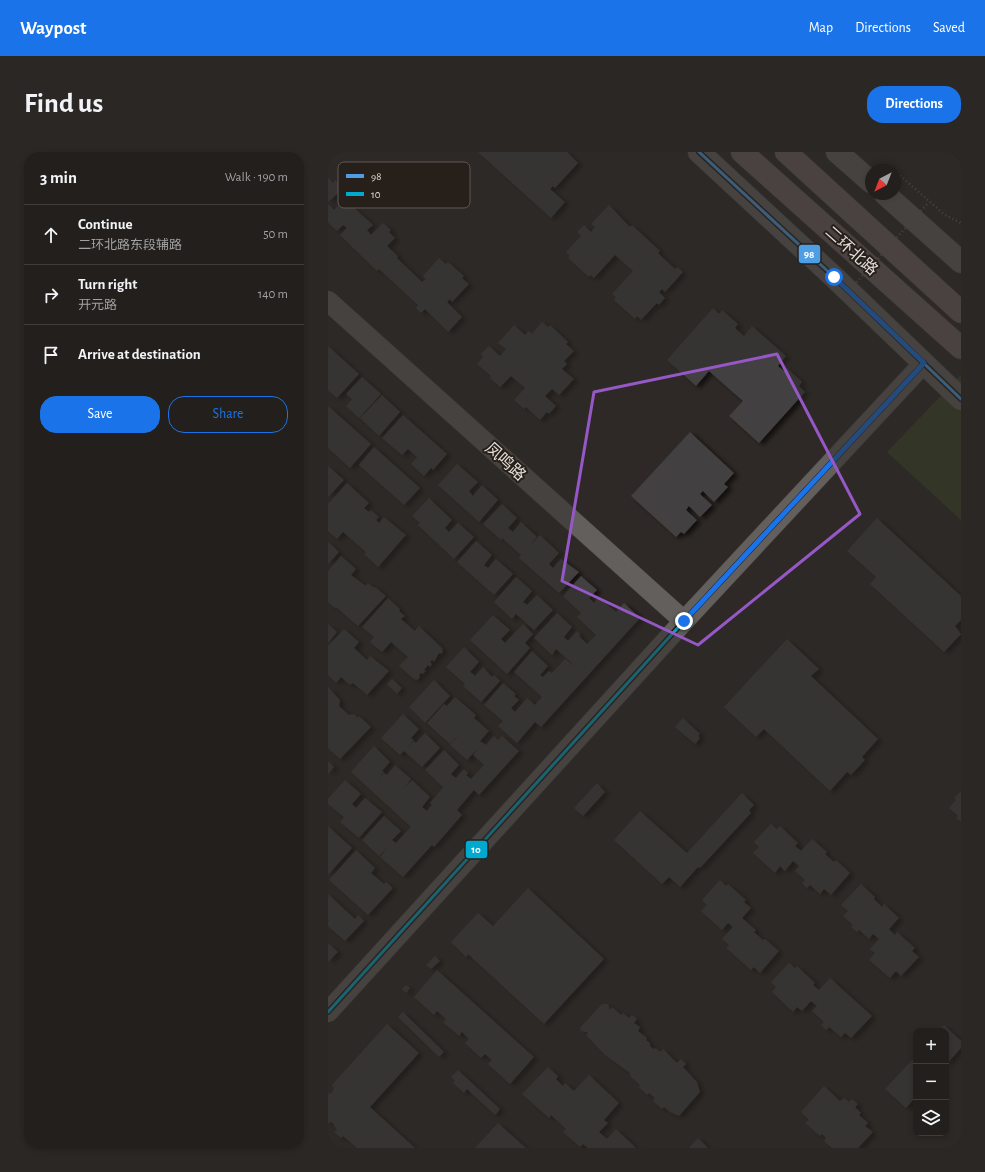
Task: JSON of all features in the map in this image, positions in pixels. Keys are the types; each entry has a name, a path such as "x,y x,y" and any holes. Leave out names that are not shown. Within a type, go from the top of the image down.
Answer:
{"highway":[{"name":"二环北路","path":"742,152 961,348"},
{"name":"二环北路","path":"786,152 952,302 961,312"}],"main road":[{"path":"699,152 924,363 961,400"},
{"path":"837,152 865,177"},
{"path":"892,200 961,262"}],"street":[{"name":"凤鸣路","path":"328,301 684,621"},
{"path":"328,1012 684,621 924,363"}],"path":[{"path":"901,177 945,215 961,223"},
{"path":"843,297 929,202"}],"highlighted area":[{"path":"777,354 860,514 698,645 562,581 594,392"}],"green space":[{"path":"961,375 961,520 887,452"}],"building":[{"path":"478,152 567,152 578,163 555,188 553,186 550,189 565,202 551,218"},
{"path":"328,178 333,183 335,180 338,183 338,193 328,202"},
{"path":"328,204 334,210 338,206 338,208 354,208 373,225 367,230 371,235 383,223 391,230 389,232 395,238 387,246 422,282 426,279 423,276 439,258 446,264 448,262 464,276 462,278 469,284 452,302 450,299 447,302 462,317 448,332 425,309 421,313 416,308 418,305 379,269 377,271 340,235 347,228 343,225 337,231 328,222"},
{"path":"609,205 630,227 632,225 660,251 658,253 675,269 677,267 683,272 665,292 662,289 659,292 665,298 659,305 657,303 641,320 637,316 635,319 614,300 616,297 612,294 633,271 615,255 594,278 590,275 589,277 568,258 570,256 566,252 581,236 577,232 584,225 591,232 595,227 591,224"},
{"path":"713,308 719,314 722,310 738,324 735,328 744,336 752,326 786,356 778,366 784,371 787,368 802,382 799,386 805,392 759,443 729,416 743,401 709,371 696,386 667,360"},
{"path":"542,322 548,327 550,325 568,342 566,344 574,351 564,361 567,364 562,369 574,379 559,395 552,389 545,396 556,406 549,414 547,412 540,420 526,407 524,409 514,400 525,388 511,376 500,387 490,378 491,376 477,364 483,357 481,354 489,346 500,356 506,349 498,343 514,325 525,335 529,331 532,334"},
{"path":"328,346 359,374 337,398 328,390"},
{"path":"362,377 381,394 359,418 346,406 352,399 346,394"},
{"path":"382,395 400,412 379,436 360,418"},
{"path":"328,406 371,444 350,468 328,448"},
{"path":"403,415 447,454 433,470 431,468 424,476 411,464 417,457 408,449 402,455 382,438"},
{"path":"690,432 734,473 724,484 728,487 714,502 703,491 700,494 712,505 700,517 689,506 686,510 697,520 684,534 681,532 676,537 631,496"},
{"path":"374,447 420,488 404,505 359,465"},
{"path":"457,464 478,482 469,491 473,496 482,485 498,500 479,522 438,485"},
{"path":"328,466 344,480 328,497"},
{"path":"347,483 369,503 364,508 369,512 371,510 379,517 376,520 379,523 384,517 406,535 378,567 364,554 366,552 343,532 337,539 328,531 328,504"},
{"path":"429,498 452,520 445,528 449,532 458,523 474,537 454,559 418,525 420,523 412,516"},
{"path":"502,504 517,518 508,528 513,532 521,522 537,537 529,547 540,535 559,553 549,564 553,568 561,559 579,572 559,593 519,558 521,555 483,524"},
{"path":"877,518 961,596 961,620 955,626 961,634 944,652 870,584 876,577 847,551"},
{"path":"476,541 492,555 484,565 488,568 496,559 513,574 494,595 457,562"},
{"path":"328,542 339,552 328,564"},
{"path":"341,556 356,569 351,575 366,586 368,583 374,588 375,587 386,596 358,626 328,602 328,571"},
{"path":"581,576 597,590 589,598 594,603 599,597 616,612 624,603 640,618 541,727 535,722 517,743 498,726 503,721 484,705 503,683 516,694 514,696 519,700 511,708 515,712 527,698 535,705 542,697 514,672 532,651 548,666 540,675 543,677 549,671 552,673 565,659 576,667 556,649 552,655 534,638 557,613 572,627 564,637 568,641 577,631 580,634 579,636 587,644 596,635 577,617 581,613 563,596"},
{"path":"516,577 532,591 523,602 527,605 537,595 553,610 534,630 516,614 512,619 494,602"},
{"path":"388,598 405,616 401,619 415,631 419,626 443,649 443,652 441,654 439,653 434,662 432,660 430,662 432,664 430,667 428,665 424,670 426,671 419,675 420,677 417,680 415,680 399,666 408,657 391,642 382,652 370,642 374,637 362,627"},
{"path":"493,615 510,630 501,639 505,643 523,624 533,634 525,643 530,648 507,674 470,640"},
{"path":"328,624 337,632 328,643"},
{"path":"344,629 359,642 354,648 367,660 370,656 389,671 367,695 353,683 350,685 341,677 336,683 328,675 328,646"},
{"path":"787,639 819,669 811,676 878,739 862,757 865,760 851,775 847,772 830,791 764,729 756,737 724,707"},
{"path":"464,647 479,662 470,672 475,676 483,667 492,677 494,675 500,681 481,702 463,686 465,684 446,667"},
{"path":"392,679 402,688 397,694 387,684"},
{"path":"434,680 450,696 425,723 409,707"},
{"path":"328,687 340,700 339,706 349,715 354,714 358,718 359,716 371,727 340,759 328,748"},
{"path":"455,697 476,715 474,718 489,731 480,741 486,745 494,736 498,740 502,736 519,751 479,795 474,790 457,810 462,815 434,847 432,845 403,877 380,857 388,847 379,856 362,840 384,816 401,831 392,840 396,843 411,827 351,772 374,746 390,762 382,771 384,772 378,779 384,773 387,775 395,765 411,779 404,788 412,780 430,797 422,807 427,811 432,805 430,803 446,784 443,787 425,770 444,750 459,765 451,774 456,778 464,769 468,773 466,775 471,779 484,765 473,755 479,747 467,760 450,745 462,731 450,744 427,723 444,704 447,706"},
{"path":"403,714 419,729 411,738 414,740 407,748 414,741 416,743 425,733 440,748 422,767 404,751 400,755 381,738"},
{"path":"683,718 700,734 698,736 700,738 695,744 675,727"},
{"path":"328,761 334,767 328,774"},
{"path":"345,780 361,794 352,804 356,808 365,798 382,812 359,838 340,822 344,817 328,804 328,799"},
{"path":"597,783 605,792 583,816 574,808"},
{"path":"961,791 961,822 956,818 958,816 949,808 956,800 954,798"},
{"path":"742,793 754,805 749,810 751,813 700,868 698,867 680,887 669,877 662,884 614,840 640,811 687,853"},
{"path":"771,824 777,829 780,826 798,843 795,846 801,851 812,839 827,852 825,854 834,862 836,860 850,873 831,895 824,889 820,894 810,885 807,888 802,883 805,880 795,871 799,866 793,861 785,871 780,866 775,873 753,853 759,847 754,842"},
{"path":"328,826 352,848 328,875"},
{"path":"356,850 375,868 371,873 384,884 386,882 393,888 368,915 329,880"},
{"path":"720,880 726,886 728,884 746,900 744,902 751,908 742,918 756,930 754,932 779,951 760,973 754,967 751,970 726,948 729,945 722,939 733,927 728,923 722,930 701,911 707,905 702,900"},
{"path":"861,884 875,897 874,899 882,907 884,904 899,918 889,929 895,935 897,932 915,948 912,951 919,957 901,976 896,971 890,978 869,960 875,953 870,949 879,939 873,934 869,939 859,930 857,932 851,927 853,925 843,916 848,911 841,905"},
{"path":"528,888 604,959 544,1024 468,954 466,957 451,942 478,913 493,926"},
{"path":"328,894 355,919 358,915 364,921 345,941 328,926 328,922 333,916 328,921"},
{"path":"328,943 338,952 328,962"},
{"path":"435,956 440,961 431,969 426,965"},
{"path":"789,963 795,968 797,966 815,983 813,985 819,990 830,978 872,1016 851,1038 845,1033 841,1037 829,1027 826,1030 821,1025 824,1022 812,1011 817,1006 811,1001 802,1011 797,1007 793,1012 772,992 776,987 771,982"},
{"path":"437,970 534,1057 510,1084 488,1064 492,1060 485,1054 481,1058 465,1043 469,1039 462,1032 459,1036 443,1022 446,1019 437,1011 434,1015 414,997"},
{"path":"406,985 410,988 406,993 402,989"},
{"path":"602,1004 608,1004 610,1010 612,1007 621,1015 623,1013 629,1018 632,1015 637,1019 634,1023 640,1027 638,1031 647,1038 646,1040 650,1043 650,1046 653,1049 656,1048 660,1052 663,1049 677,1063 681,1059 686,1064 683,1067 697,1082 700,1092 679,1116 670,1112 664,1107 662,1109 653,1101 655,1098 649,1093 647,1095 639,1087 640,1085 630,1076 630,1073 605,1055 586,1035 588,1033 581,1031 580,1028"},
{"path":"403,1012 444,1052 439,1057 398,1017"},
{"path":"387,1024 419,1053 370,1107 415,1148 357,1148 343,1136 341,1138 334,1132 337,1130 332,1122 328,1123 328,1094 332,1093 334,1088 332,1085"},
{"path":"949,1030 961,1041 961,1048 949,1062"},
{"path":"913,1059 913,1100 906,1108 885,1089"},
{"path":"548,1067 558,1076 556,1079 563,1086 565,1083 574,1091 589,1075 619,1103 604,1120 608,1123 599,1132 607,1139 616,1129 636,1148 588,1148 583,1144 580,1147 563,1132 566,1129 551,1115 549,1118 522,1094"},
{"path":"458,1070 500,1109 495,1115 467,1089 464,1093 453,1083 455,1081 451,1077"},
{"path":"824,1086 840,1101 844,1098 849,1102 852,1099 858,1104 855,1107 861,1113 859,1115 868,1123 865,1126 873,1132 858,1148 832,1148 824,1141 826,1138 822,1134 820,1136 805,1123 809,1120 801,1112"},
{"path":"498,1123 526,1148 475,1148"},
{"path":"698,1138 708,1148 689,1148"},
{"path":"959,1144 961,1148 955,1148"}],"transit line":[{"name":"98","path":"699,152 834,277 961,399"},
{"name":"10","path":"328,1012 684,621 924,363"}],"route":[{"path":"684,621 818,475 924,363 834,277"}]}
